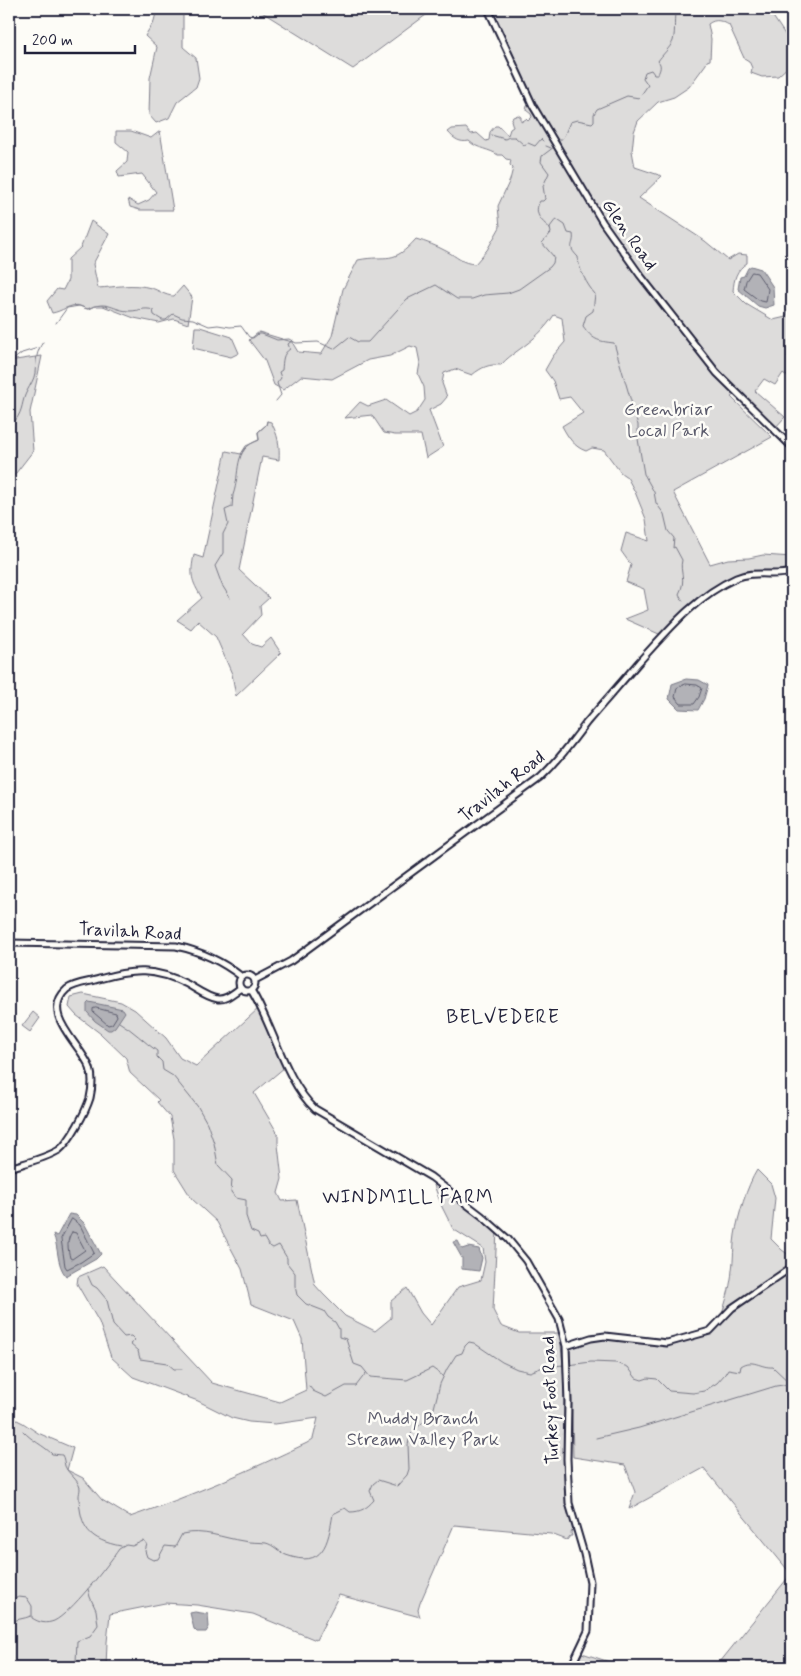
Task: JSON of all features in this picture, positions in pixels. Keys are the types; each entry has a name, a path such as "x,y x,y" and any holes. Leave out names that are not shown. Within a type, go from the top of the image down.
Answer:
{"main road":[{"name":"Glen Road","path":"488,9 533,106 602,223 640,275 718,373 792,447"},
{"name":"Travilah Road","path":"255,980 291,961 540,778 555,764 607,698 663,635 691,608 735,578 746,574 774,575 792,572"},
{"name":"Travilah Road","path":"9,943 176,946 199,952 231,968 242,977"},
{"path":"9,1168 39,1159 58,1150 70,1137 89,1100 92,1078 90,1068 59,1020 57,1012 60,998 68,988 114,975 138,971 169,976 217,999 226,998 241,988"},
{"path":"249,975 255,980 255,986 251,990 241,988 242,977 249,975"},
{"name":"Turkey Foot Road","path":"251,990 260,1005 302,1095 309,1104 438,1182 508,1240 526,1261 559,1319 566,1346 569,1503 584,1554 590,1588 588,1631 571,1667"},
{"path":"566,1346 591,1338 605,1336 650,1343 667,1343 710,1331 729,1311 792,1267"}],"green space":[{"path":"157,9 183,9 183,47 196,58 199,78 196,87 177,102 169,118 156,123 149,115 150,78 157,47 145,36 154,21"},
{"path":"257,9 434,9 353,69"},
{"name":"Greenbriar Local Park","path":"488,9 768,9 792,45 792,63 778,76 762,77 751,73 752,68 749,61 744,58 729,25 719,21 711,22 708,24 711,39 710,60 707,61 689,87 674,97 658,102 638,121 634,132 632,151 635,167 662,176 639,198 705,241 728,260 738,254 747,255 747,263 736,275 733,291 746,304 773,320 786,317 792,298 792,351 789,351 787,357 792,362 792,380 783,373 775,385 764,379 755,391 785,417 774,429 736,393 731,397 772,437 673,492 710,564 728,559 763,555 792,557 792,572 746,574 707,596 667,631 659,634 625,619 648,610 644,589 626,582 631,565 621,551 626,533 649,541 646,519 635,492 627,477 621,473 604,450 592,448 586,451 578,447 562,426 583,413 570,397 559,399 553,381 545,370 553,356 565,342 562,318 554,315 530,342 501,365 486,367 472,375 455,369 444,373 442,383 447,397 441,404 429,410 443,447 426,458 421,435 384,433 372,415 345,418 360,402 368,406 386,400 409,416 417,412 425,400 424,387 418,374 420,363 417,348 410,346 390,356 368,360 332,379 301,376 283,390 274,385 265,361 249,340 259,332 292,342 298,352 321,354 332,336 343,289 358,260 395,256 416,239 439,247 463,261 475,264 487,250 500,227 498,206 510,180 513,168 510,165 511,160 476,146 469,141 457,140 448,132 452,129 466,128 471,134 477,133 486,141 489,140 490,132 495,126 498,126 508,135 513,127 511,120 513,117 518,115 521,117 521,122 526,119 528,121 532,117 526,110 531,102"},
{"path":"116,131 131,131 151,138 160,131 173,210 140,210 130,207 128,199 138,205 149,200 156,192 142,174 119,177 117,171 127,162 128,152 116,142"},
{"path":"91,221 109,234 93,264 98,288 138,286 151,288 174,296 183,286 192,297 188,324 174,319 159,323 134,318 103,306 94,306 88,309 77,305 52,313 47,301 57,289 63,290 68,280 68,259 81,247"},
{"path":"195,327 232,337 239,353 231,357 193,348"},
{"path":"42,356 30,412 33,451 9,482 9,361"},
{"path":"267,421 271,422 277,436 279,460 262,457 239,570 269,598 260,606 261,615 243,634 252,644 261,647 271,638 281,653 236,696 232,674 216,637 198,621 191,629 177,620 202,598 192,577 194,555 203,558 226,451 241,454 246,446 259,440 258,432 266,425"},
{"name":"Muddy Branch Stream Valley Park","path":"83,994 121,1002 135,1010 166,1038 180,1058 196,1066 259,1008 285,1067 254,1093 278,1134 282,1179 278,1193 282,1201 297,1200 315,1285 345,1316 375,1331 391,1318 391,1301 407,1288 421,1313 431,1325 458,1287 481,1280 485,1262 483,1248 453,1229 442,1207 431,1177 497,1230 493,1310 501,1326 519,1333 559,1333 564,1382 565,1481 573,1529 572,1536 567,1540 551,1534 454,1525 420,1603 418,1610 420,1617 339,1595 316,1640 253,1614 197,1605 165,1603 110,1614 106,1667 9,1667 9,1416 38,1433 73,1448 67,1470 83,1478 102,1500 130,1517 219,1483 307,1443 313,1439 318,1418 275,1424 249,1422 232,1418 198,1401 133,1377 111,1357 99,1322 77,1284 78,1277 103,1266 212,1383 280,1402 306,1390 302,1339 294,1321 251,1304 242,1269 217,1222 192,1199 174,1170 174,1139 170,1117 157,1102 159,1100 130,1073 126,1058 69,1007 71,997"},
{"path":"33,1012 40,1018 30,1032 22,1026"},
{"path":"757,1170 771,1184 775,1198 771,1239 792,1257 792,1667 716,1667 791,1574 704,1468 629,1509 635,1492 625,1465 573,1457 569,1350 582,1343 611,1339 670,1344 703,1336 716,1329 720,1323 730,1285 734,1239 738,1219 746,1193"},
{"path":"582,1653 625,1667 575,1667"}],"water":[{"path":"751,266 761,269 773,287 774,305 765,308 758,306 738,289 740,277 744,276"},
{"path":"686,679 699,680 708,685 698,710 679,709 669,699 672,684"},
{"path":"89,1002 123,1009 125,1012 115,1027 108,1030 95,1021 87,1012 87,1004"},
{"path":"69,1214 76,1215 84,1223 101,1254 96,1259 66,1276 59,1261 53,1234 57,1236"},
{"path":"458,1241 462,1249 468,1247 479,1249 482,1258 479,1271 462,1269 462,1258 453,1242"},
{"path":"190,1613 208,1614 209,1627 206,1632 197,1632 194,1629"}],"waterway":[{"path":"557,144 564,136 570,122 577,120 592,123 597,109 627,96 639,98 648,85 643,78 645,72 651,70 654,74 658,74 660,69 658,61 673,41 676,9"},
{"path":"491,135 505,139 515,137 524,145 528,143 535,146 541,139 543,141"},
{"path":"546,146 551,148"},
{"path":"56,323 67,308 79,306 88,309 106,305 124,311 153,310 154,315 162,320 166,320 173,314 182,318 193,319 209,326 241,326 249,337 253,338 258,334 262,334 277,340 289,339 296,343 318,342 334,349 349,337 358,342 368,342 407,299 436,285 457,299 472,299 484,295 508,293 519,289 553,263 554,257 542,243 551,233 550,228 541,220 537,209 540,201 545,199 543,186 549,173 541,162 542,156 554,147"},
{"path":"550,227 556,219 565,225 568,233 573,234 572,250 578,257 584,276 595,294 593,311 586,316 583,326 596,339 614,343 638,425 638,439 644,474 654,492 656,503 664,514 668,531 674,538 673,548 675,547 682,560 683,580 679,594 683,601"},
{"path":"276,401 281,395 277,383 281,378 279,372 282,370 284,355 290,349 288,344 293,340"},
{"path":"9,423 15,421 20,413 25,395 34,378 36,361 43,342"},
{"path":"9,363 22,353 38,348"},
{"path":"230,598 222,585 215,566 223,553 223,534 228,524 225,510 232,507 241,456 250,444 259,440 258,432 266,425 267,421"},
{"path":"119,1022 157,1051 157,1057 162,1062 163,1070 173,1076 198,1107 207,1123 214,1143 218,1165 232,1180 231,1192 236,1198 246,1200 246,1216 251,1231 258,1234 260,1239 264,1238 268,1245 273,1248 279,1245 287,1258 287,1263 295,1273 297,1295 306,1304 324,1311 335,1322 339,1329 339,1337 346,1339 354,1364 362,1367 370,1377 407,1380 432,1368 443,1376"},
{"path":"88,1276 92,1285 107,1300 113,1325 124,1337 131,1336 135,1340 130,1344 138,1351 140,1359 167,1363 174,1369 182,1369"},
{"path":"9,1600 19,1597 27,1598 32,1606 32,1618 43,1622 54,1621 61,1617 79,1599 119,1549 126,1545 132,1546 143,1541 147,1544 145,1551 147,1557 153,1560 158,1559 165,1546 175,1547 182,1534 205,1533 246,1542 266,1543 286,1555 309,1559 322,1551 329,1535 333,1514 345,1508 350,1512 364,1509 374,1500 370,1491 373,1484 378,1480 397,1486 407,1475 409,1469 408,1445 410,1435 433,1412 440,1384 447,1369 456,1355 462,1353 469,1342 474,1343 502,1362 517,1369 530,1372 543,1367 564,1365"},
{"path":"568,1365 591,1362 616,1363 628,1367 636,1378 642,1380 648,1378 657,1379 669,1391 693,1393 704,1391 717,1383 728,1369 740,1371 741,1366 753,1363 773,1367 792,1385"},
{"path":"309,1386 313,1391 326,1397 346,1386 356,1386 366,1373"},
{"path":"596,1438 639,1428 776,1386 790,1384"},
{"path":"23,1431 52,1454 62,1455 66,1469 79,1485 81,1516 88,1531 101,1540 121,1546"},
{"path":"78,1667 76,1662 77,1641 90,1636 98,1625 96,1610 88,1589"},
{"path":"9,1623 31,1616"}],"district":[{"name":"BELVEDERE","path":"503,1017"},
{"name":"WINDMILL FARM","path":"408,1197"}]}
